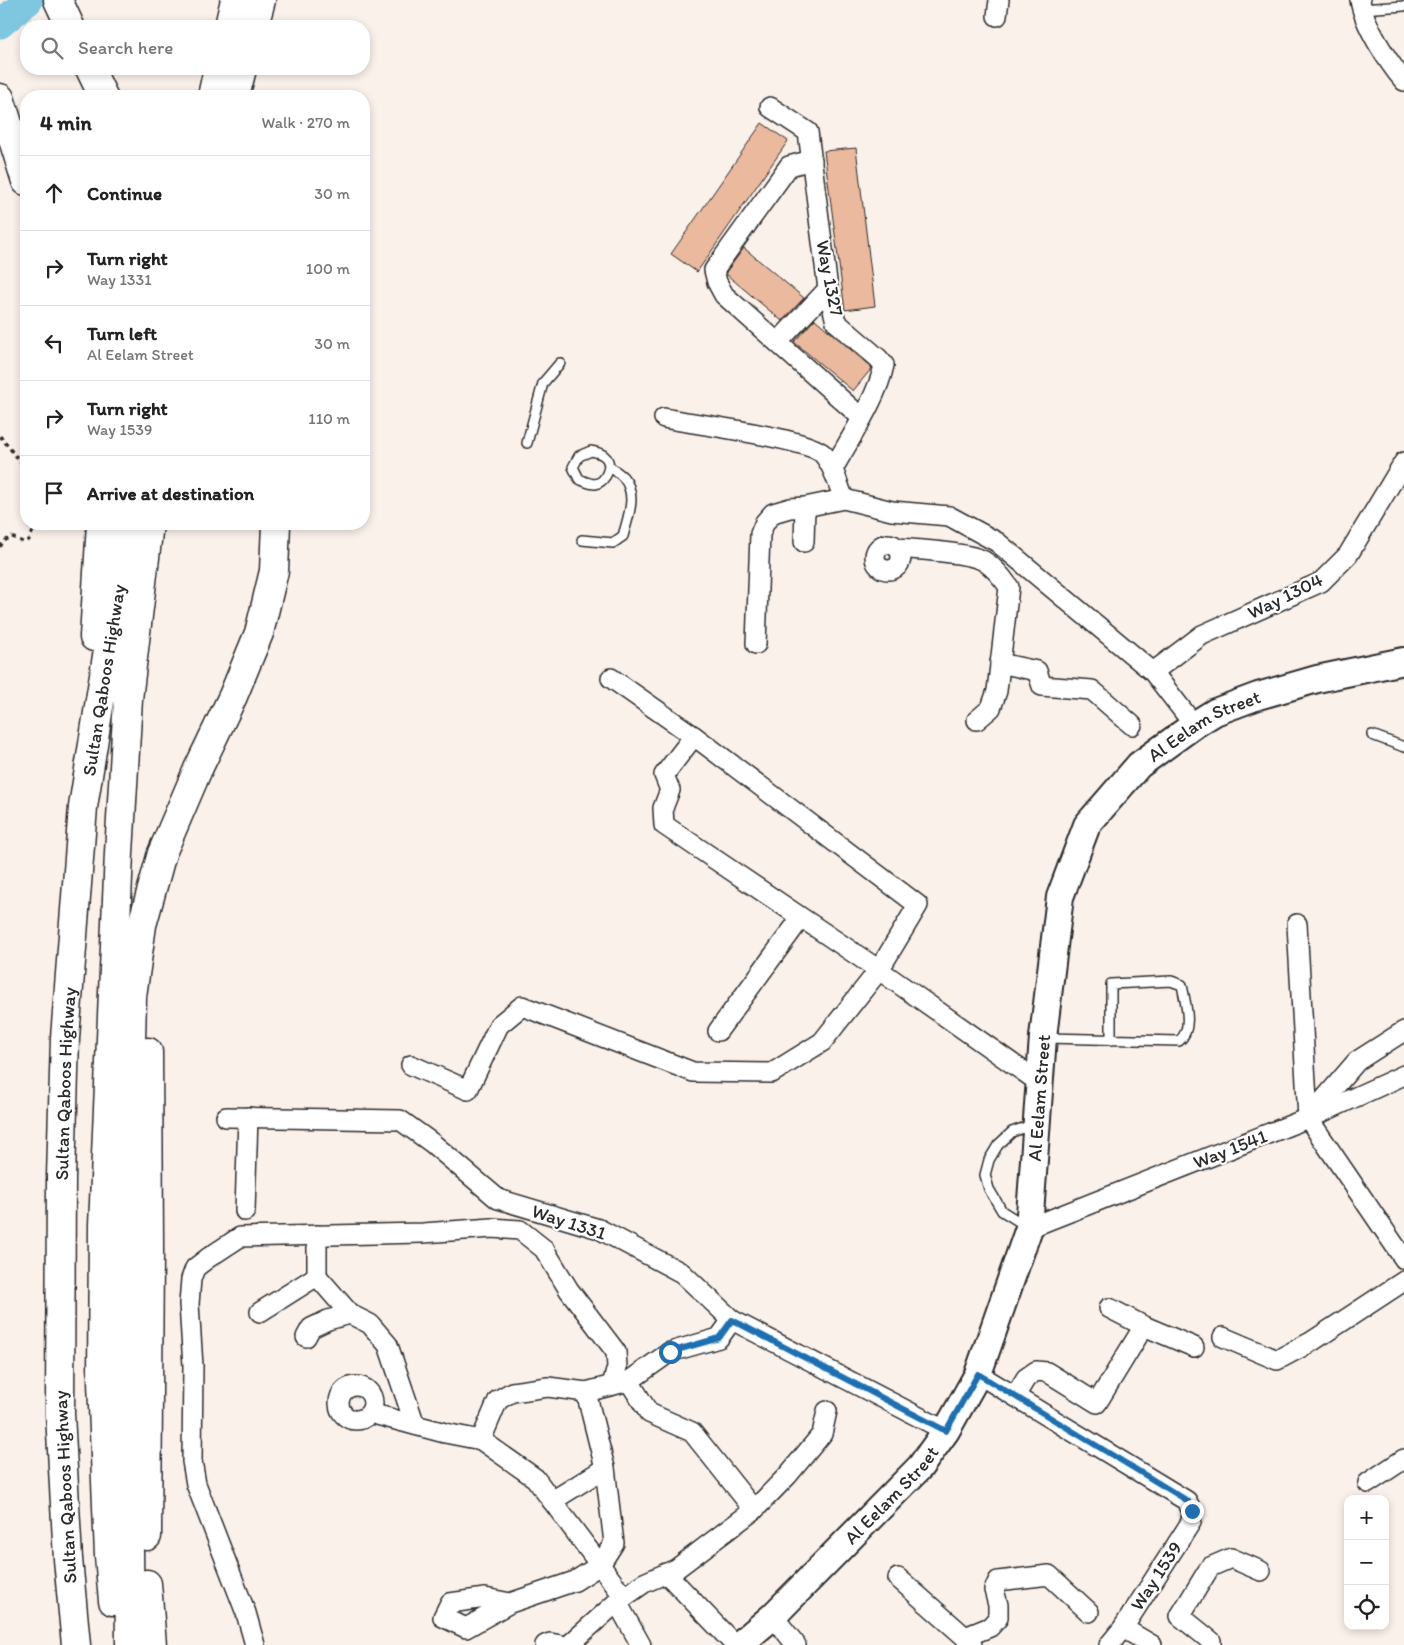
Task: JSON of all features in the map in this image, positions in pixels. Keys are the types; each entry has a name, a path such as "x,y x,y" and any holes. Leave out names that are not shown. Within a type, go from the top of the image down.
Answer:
{"highway":[{"path":"58,0 67,20"},
{"path":"230,20 235,0"},
{"path":"256,20 261,0"},
{"path":"93,75 100,90"},
{"path":"220,86 234,75"},
{"path":"0,98 20,162"},
{"path":"83,807 101,530"},
{"name":"Sultan Qaboos Highway","path":"76,1645 68,1559 60,1414 61,1177 65,1038 83,807 127,530"},
{"name":"Sultan Qaboos Highway","path":"117,1645 109,1556 102,1381 103,1225 128,698 148,530"},
{"path":"130,1645 126,1272 132,996 142,926 162,853 260,633 274,571 276,530"},
{"path":"152,1645 147,1596 148,1016 156,941 179,859 198,769"}],"main road":[{"name":"Al Eelam Street","path":"740,1645 773,1616 920,1467 946,1431 978,1374 1029,1228 1043,1038 1060,897 1087,825 1139,765 1215,712 1258,696 1316,679 1404,661"}],"street":[{"path":"1361,4 1390,65 1404,81"},
{"name":"Way 1327","path":"770,107 808,132 828,289 836,322 884,365 882,377 862,418 833,469"},
{"path":"812,160 789,166 714,270 717,282 724,295 862,418"},
{"path":"778,342 828,289"},
{"path":"664,418 768,436 807,446 822,454 833,469 844,499"},
{"name":"Way 1304","path":"1153,672 1202,635 1322,582 1348,555 1404,462"},
{"path":"756,644 760,534 765,522 774,513 790,508 844,499 892,511 949,516 996,542 1153,672 1194,725"},
{"path":"804,542 805,507"},
{"path":"898,548 972,556 984,561 1001,575 1008,586 996,691 991,708 977,720"},
{"path":"1000,663 1037,671 1042,686 1092,690 1132,725"},
{"path":"411,1065 468,1090 499,1025 522,1006 694,1072 772,1073 822,1042 879,970 918,905 694,736 611,678"},
{"path":"694,736 664,775 670,790 663,808 664,825 879,970 1040,1083"},
{"path":"718,1031 801,918"},
{"path":"1296,924 1308,1118 1404,1259"},
{"name":"Way 1541","path":"1029,1228 1308,1118 1357,1061 1404,1031"},
{"path":"1308,1118 1404,1075"},
{"name":"Way 1331","path":"226,1117 400,1120 498,1199 599,1229 682,1273 732,1320 946,1431"},
{"path":"245,1211 248,1117"},
{"path":"255,1645 246,1613 196,1484 192,1461 193,1366 189,1304 191,1279 195,1268 240,1237 423,1233 492,1228 520,1230 544,1249 569,1290 616,1352 620,1383 649,1413 692,1432 754,1510"},
{"path":"317,1235 317,1276 350,1314 370,1324 388,1344 415,1425"},
{"path":"260,1312 317,1276"},
{"path":"1222,1337 1277,1360 1311,1342 1404,1281"},
{"path":"1109,1308 1144,1326 1194,1347"},
{"path":"306,1337 311,1328 328,1320 350,1314"},
{"path":"481,1440 498,1400 512,1392 548,1387 586,1392 620,1383 670,1352 719,1338 732,1320"},
{"path":"1015,1396 1026,1378 1036,1371 1048,1372 1096,1403 1144,1326"},
{"name":"Way 1539","path":"978,1374 1188,1501 1192,1511 1191,1522 1123,1628 1109,1645"},
{"path":"510,1602 575,1581 600,1565 614,1543 605,1468 586,1392"},
{"path":"570,1645 621,1599 644,1583 676,1569 754,1510 788,1475 822,1434 827,1411"},
{"path":"370,1413 481,1440 535,1478 600,1565 621,1599 641,1645"},
{"path":"1368,1483 1404,1459"},
{"path":"552,1501 605,1468"},
{"path":"1211,1645 1211,1641 1180,1616 1210,1567 1231,1558 1261,1571"},
{"path":"666,1573 735,1645"},
{"path":"898,1578 968,1641 990,1627 998,1618 998,1605 994,1590 998,1581 1049,1575 1089,1612"},
{"path":"773,1616 796,1645"},
{"name":"Way 1539","path":"1123,1628 1152,1645"},
{"path":"545,1645 556,1643 561,1645"}],"lane":[{"path":"1361,4 1404,6"},
{"path":"527,443 543,383 560,363"},
{"path":"582,540 613,544 623,536 632,502 630,489 623,477 610,467"},
{"path":"1372,735 1404,747"},
{"path":"1043,1038 1111,1040 1179,1041 1185,1036 1188,1027 1182,985 1171,981 1111,984 1111,1040"},
{"path":"1029,1228 1002,1212 989,1189 985,1175 988,1160 998,1145 1012,1132 1037,1123"}],"path":[{"path":"0,436 20,461"},
{"path":"0,547 4,541 12,536 23,542 29,540 32,530"}],"building":[{"path":"762,123 788,141 697,272 671,254"},
{"path":"856,148 875,306 845,310 824,151"},
{"path":"744,248 804,298 782,321 727,275 726,272"},
{"path":"815,319 872,368 853,391 794,342"}],"waterway":[{"path":"0,24 29,0"}],"route":[{"path":"670,1352 719,1338 732,1320 946,1431 978,1374 1188,1501 1192,1511"}]}
